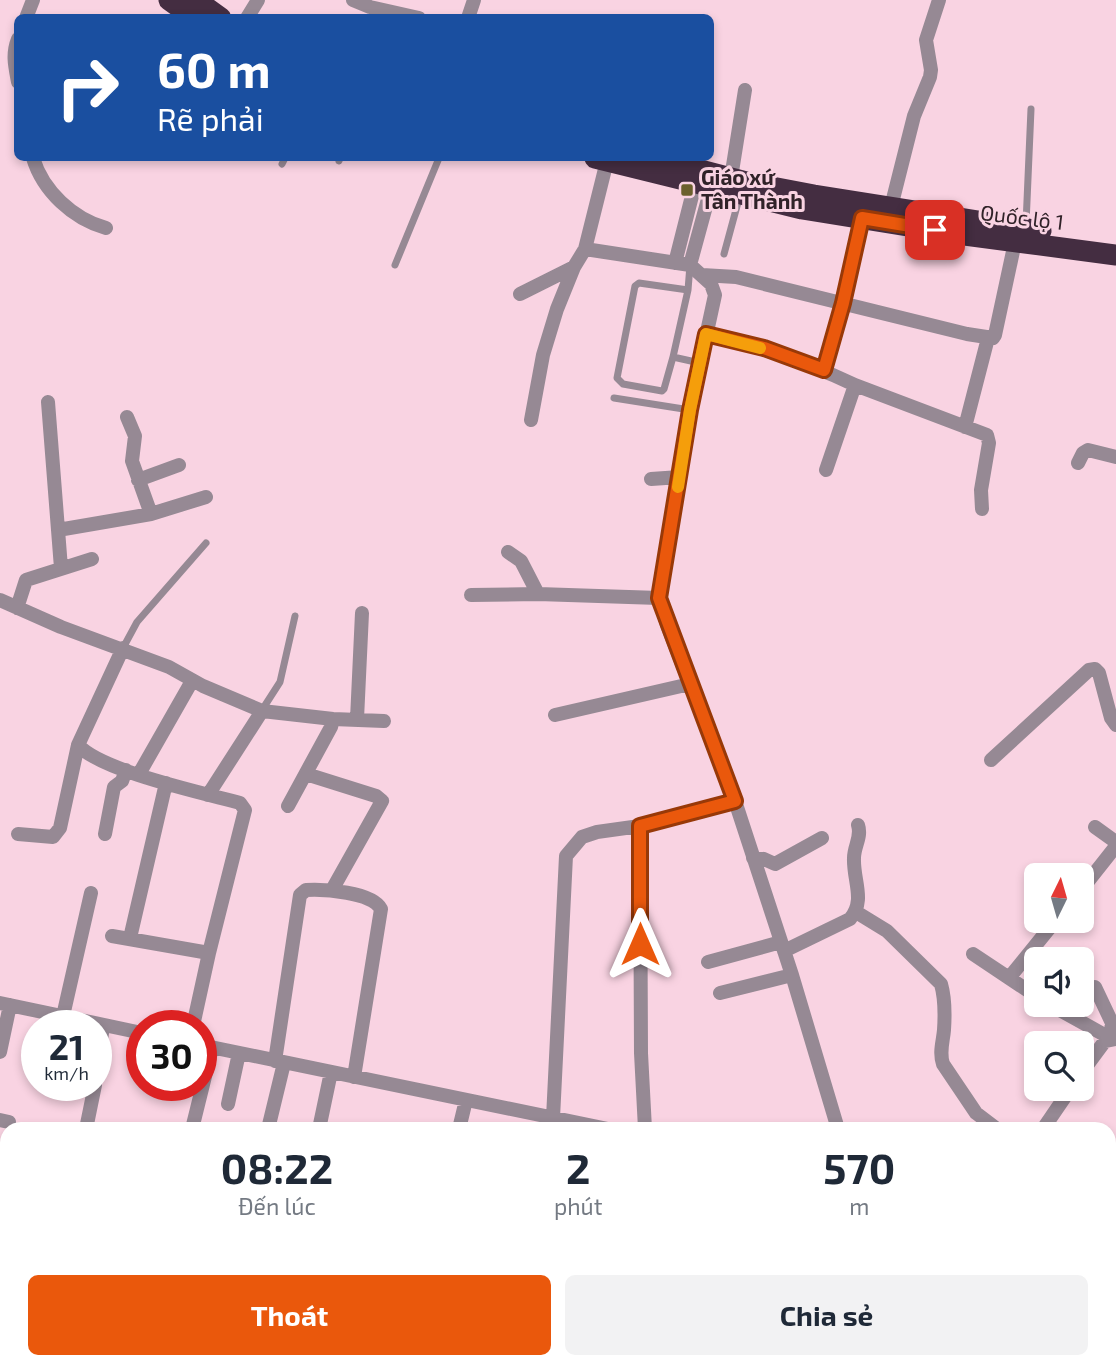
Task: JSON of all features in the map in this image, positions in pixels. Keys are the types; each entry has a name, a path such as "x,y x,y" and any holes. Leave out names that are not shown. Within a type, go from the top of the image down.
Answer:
{"highway":[{"path":"169,0 188,14"},
{"path":"196,0 215,14"},
{"name":"Quốc lộ 1","path":"609,161 703,186 736,186 891,207 1116,255"},
{"name":"Quốc lộ 1","path":"660,161 802,209 957,234 1021,235 1116,243"}],"street":[{"path":"353,0 401,14"},
{"path":"891,207 914,116 930,77 926,40 939,0"},
{"path":"10,44 14,63"},
{"path":"736,186 745,90"},
{"path":"34,161 43,181 62,203 81,218 106,228"},
{"path":"531,420 543,355 557,309 574,267 585,249 601,161"},
{"path":"683,264 703,186"},
{"path":"824,370 843,303 862,218"},
{"path":"702,275 736,277 988,338 995,335 1021,235"},
{"path":"585,249 683,264 702,275 711,284 715,295 690,410 659,598 735,801 792,975 836,1122"},
{"path":"520,294 574,267"},
{"path":"706,334 764,348 824,370 989,438 981,490 982,509"},
{"path":"965,427 988,338"},
{"path":"826,470 855,385"},
{"path":"48,402 61,568"},
{"path":"127,417 134,431 132,461 151,514"},
{"path":"1078,463 1083,453 1088,450 1116,457"},
{"path":"138,480 179,465"},
{"path":"651,479 680,477"},
{"path":"58,530 151,514 206,497"},
{"path":"508,552 521,561 538,594"},
{"path":"17,608 26,580 92,559"},
{"path":"471,595 659,598"},
{"path":"0,600 61,627 169,667 192,681 262,711 384,722"},
{"path":"357,719 362,613"},
{"path":"18,834 53,837 60,828 78,745 123,648"},
{"path":"991,760 1089,670 1095,669 1100,673 1111,718 1116,725"},
{"path":"105,834 114,787 132,772 192,681"},
{"path":"555,715 690,684"},
{"path":"208,795 262,711"},
{"path":"288,806 333,719"},
{"path":"78,745 91,756 132,772 240,803 245,810 197,1010"},
{"path":"306,774 376,796 382,801 332,890"},
{"path":"130,938 166,783"},
{"path":"217,1048 558,1122 566,856 582,837 597,832 640,826 735,801"},
{"path":"708,962 782,946 850,919 856,912 860,896 854,858 860,835 858,825"},
{"path":"640,826 641,1053 645,1122"},
{"path":"1094,873 1116,844 1095,827"},
{"path":"753,858 775,864 822,838"},
{"path":"269,1122 300,895 306,890 332,890 373,900 381,909 354,1077"},
{"path":"64,1010 91,893"},
{"path":"856,912 887,931 942,984 944,1028 940,1055 943,1064 976,1113 988,1122"},
{"path":"1009,978 1045,933"},
{"path":"112,936 209,953"},
{"path":"973,954 1024,988"},
{"path":"720,993 792,975"},
{"path":"1095,987 1111,1017 1114,1033"},
{"path":"0,1052 5,1004 34,1010"},
{"path":"1078,1017 1114,1033"},
{"path":"1094,1054 1114,1033"},
{"path":"228,1104 239,1053"},
{"path":"320,1122 331,1072"},
{"path":"461,1122 466,1100"},
{"path":"87,1122 92,1101"},
{"path":"193,1122 197,1101"},
{"path":"1049,1122 1062,1101"}],"lane":[{"path":"1021,235 1031,109"},
{"path":"395,265 438,161"},
{"path":"724,254 736,186"},
{"path":"683,264 688,290 664,389 662,391 623,384 617,378 635,286 639,283 688,290"},
{"path":"673,356 700,363"},
{"path":"614,398 690,410"},
{"path":"123,648 137,622 206,542"},
{"path":"262,711 279,682 295,616"}],"slow traffic":[{"path":"678,487 706,334 760,348"}],"place":[{"name":"Giáo xứ Tân Thành","path":"687,190"}],"route":[{"path":"640,944 640,826 735,801 659,598 690,410 706,334 764,348 824,370 843,303 862,218 935,230"}]}
